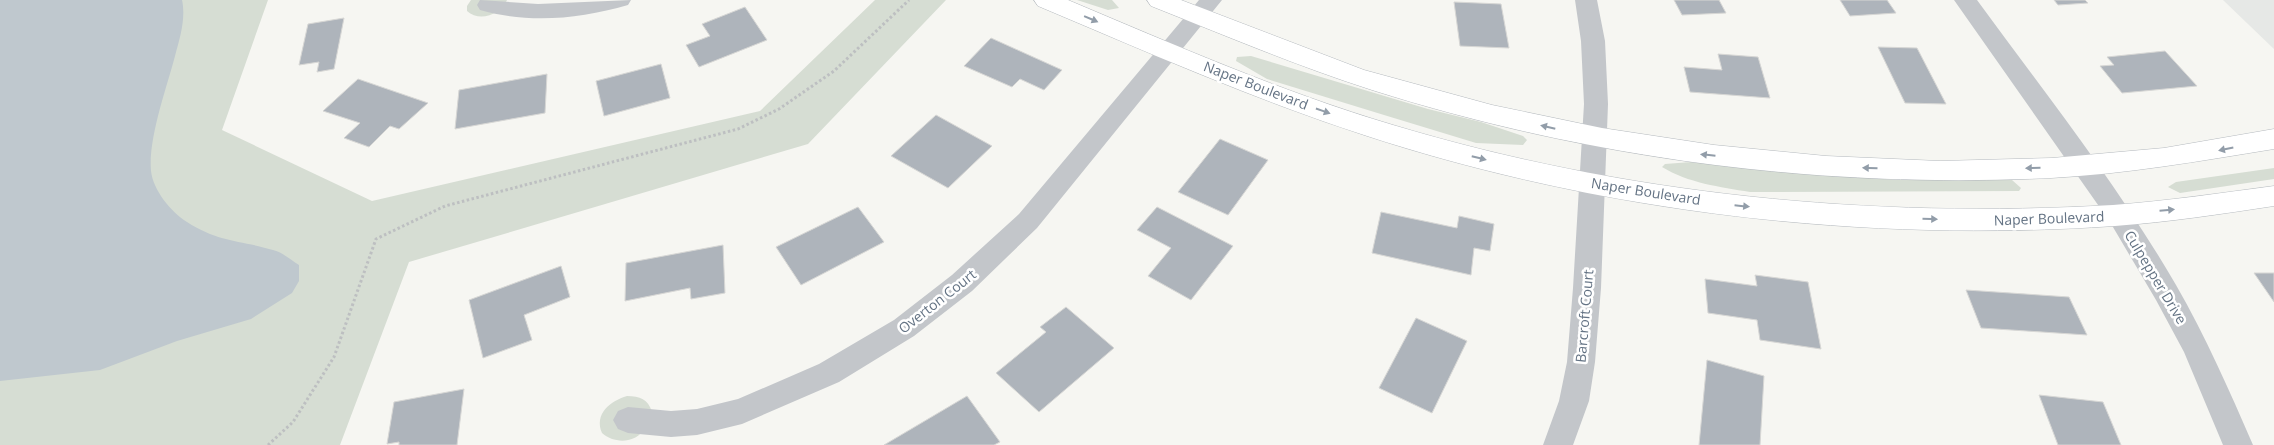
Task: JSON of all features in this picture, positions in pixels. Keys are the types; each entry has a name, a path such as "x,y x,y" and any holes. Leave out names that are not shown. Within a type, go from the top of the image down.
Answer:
{"main road":[{"name":"Naper Boulevard","path":"1046,0 1169,52 1283,97 1373,128 1478,158 1639,193 1735,206 1881,218 2013,220 2119,215 2219,206 2274,196"},
{"path":"1159,0 1204,8 1292,53 1383,85 1486,113 1594,138 1701,154 1785,163 1871,168 1976,169 2081,166 2206,153 2274,139"}],"street":[{"path":"488,5 516,11 546,13 574,11 620,0"},
{"name":"Barcroft Court","path":"1558,445 1574,401 1581,362 1596,104 1593,40 1586,0"},
{"name":"Culpepper Drive","path":"1965,0 2081,166 2119,215 2166,292 2197,349 2238,445"},
{"name":"Overton Court","path":"628,420 671,424 698,422 742,411 828,373 904,328 962,283 1028,221 1204,8"}],"path":[{"path":"268,445 293,422 334,357 364,268 376,239 445,206 738,129 779,109 834,71 909,0"}],"shaded area":[{"path":"0,0 268,0 222,130 372,201 760,111 875,0 946,0 808,144 409,262 340,445 0,445"},
{"path":"0,0 182,0 183,21 152,143 151,171 155,186 164,200 181,218 198,229 229,240 276,251 299,265 299,281 292,293 251,319 177,341 100,370 0,381"},
{"path":"471,0 507,0 495,13 478,16 472,15 467,11 467,6"},
{"path":"1077,0 1112,0 1119,8 1108,10"},
{"path":"2223,0 2274,0 2274,49"},
{"path":"1251,56 1428,109 1481,122 1523,136 1527,140 1523,145 1476,143 1267,79 1236,61 1237,57"},
{"path":"1691,162 1897,180 2005,179 2012,180 2021,188 2019,191 1750,192 1693,181 1662,167 1665,164"},
{"path":"2274,168 2274,179 2180,193 2168,187 2176,182"},
{"path":"627,396 643,399 652,412 643,431 639,435 623,441 612,439 602,433 600,420 602,414 615,401"}],"building":[{"path":"1674,0 1719,0 1726,13 1682,15"},
{"path":"1840,0 1887,0 1896,13 1850,16"},
{"path":"2054,0 2085,0 2088,3 2058,5"},
{"path":"1454,2 1501,4 1509,48 1460,46"},
{"path":"745,7 767,40 699,67 686,45 710,36 702,24"},
{"path":"344,18 334,69 317,72 319,62 299,65 308,24"},
{"path":"991,38 1062,70 1044,90 1020,79 1012,87 964,66"},
{"path":"1878,47 1917,48 1946,104 1905,103"},
{"path":"2165,51 2197,86 2122,93 2100,66 2114,65 2107,57"},
{"path":"1718,54 1758,57 1770,98 1690,92 1684,67 1722,70"},
{"path":"661,64 670,98 604,116 596,81"},
{"path":"547,74 545,113 455,129 459,90"},
{"path":"358,79 428,103 399,129 390,126 369,147 344,138 360,123 323,111"},
{"path":"936,115 992,146 948,188 891,156"},
{"path":"1220,139 1268,160 1228,215 1178,192"},
{"path":"858,207 884,242 801,285 776,247"},
{"path":"1157,207 1233,246 1191,300 1148,276 1171,248 1137,230"},
{"path":"1381,212 1457,228 1459,216 1494,224 1490,251 1474,248 1471,275 1372,253"},
{"path":"723,245 725,293 691,299 690,288 625,301 626,263"},
{"path":"561,266 570,297 524,315 532,340 483,358 469,300"},
{"path":"2254,273 2274,273 2274,302"},
{"path":"1755,275 1808,282 1821,349 1760,340 1757,320 1708,313 1705,279 1757,286"},
{"path":"1966,290 2069,297 2087,335 1981,328"},
{"path":"1066,307 1114,348 1039,412 996,373 1046,332 1040,327"},
{"path":"1416,318 1467,341 1432,413 1379,388"},
{"path":"1707,360 1764,376 1760,445 1699,445"},
{"path":"464,389 457,445 399,445 399,442 387,444 394,402"},
{"path":"2039,395 2103,402 2121,445 2058,445"},
{"path":"967,396 1000,442 994,445 884,445"}]}
